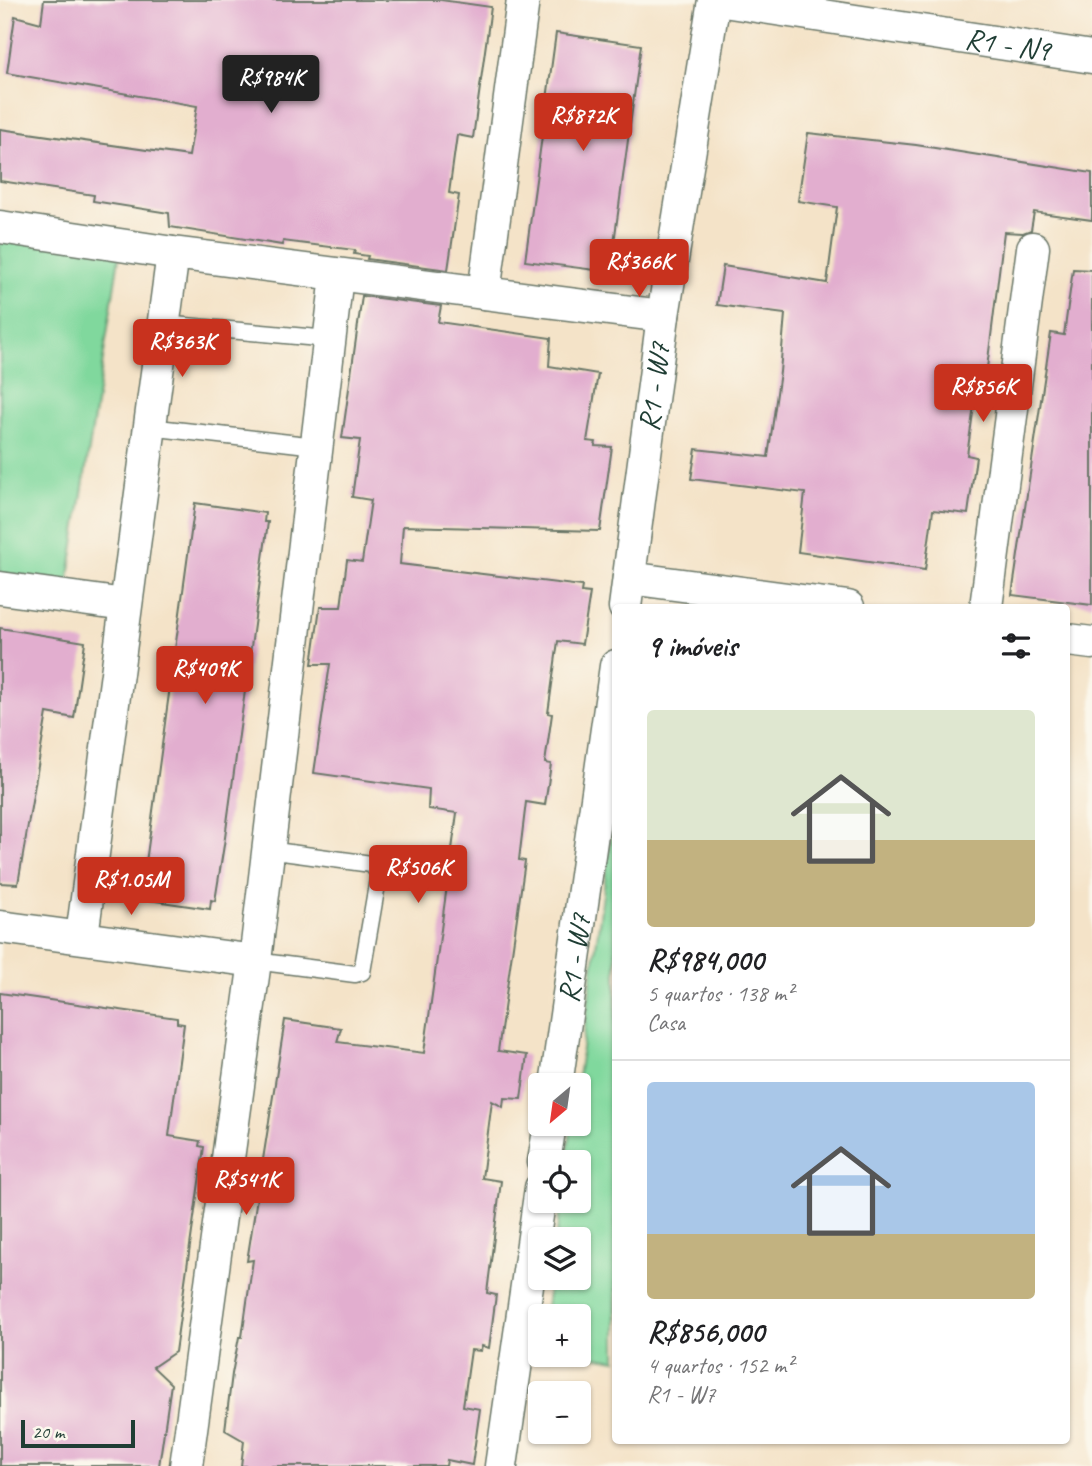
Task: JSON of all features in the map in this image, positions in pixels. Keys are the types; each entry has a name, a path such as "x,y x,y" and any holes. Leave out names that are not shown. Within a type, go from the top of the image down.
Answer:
{"street":[{"path":"484,293 523,0"},
{"name":"R1 - N9","path":"716,0 872,11 1092,57"},
{"name":"R1 - W7","path":"627,592 663,316 716,0"},
{"path":"0,228 337,276 663,316"},
{"path":"986,604 1033,248"},
{"path":"82,936 173,253"},
{"path":"186,1466 256,961 337,276"},
{"path":"0,588 125,605"},
{"path":"627,592 799,604"},
{"path":"1070,640 1092,643"},
{"name":"R1 - W7","path":"558,1073 612,694"},
{"path":"0,927 256,961"},
{"path":"501,1466 537,1213"}],"lane":[{"path":"163,324 329,339"},
{"path":"149,427 316,446"},
{"path":"256,961 355,974 362,972 379,873 371,864 268,850"}],"green space":[{"path":"0,232 120,251 68,583 0,573"},
{"path":"612,829 612,1359 591,1356 591,1304 547,1304 548,1290 591,1290 591,1227 558,1227 559,1213 591,1213 591,1150 568,1150 570,1136 592,1136 592,1073 579,1073"}],"building":[{"path":"44,0 441,0 491,7 473,138 457,135 449,193 459,195 448,270 367,259 368,256 354,254 355,250 283,241 282,245 170,227 169,213 93,201 94,195 0,181 0,129 189,156 197,106 7,73 15,16 41,23"},
{"path":"556,33 641,45 610,272 525,261"},
{"path":"808,133 916,145 1092,173 1092,220 1034,212 1031,230 1023,233 1004,232 983,400 975,399 967,455 976,457 968,514 933,510 925,570 798,552 805,493 691,479 696,449 768,457 785,314 717,305 723,266 827,283 837,207 798,201"},
{"path":"1073,269 1092,270 1092,605 1012,595 1051,333 1064,335"},
{"path":"362,296 441,306 438,322 551,338 549,366 598,374 587,441 596,442 595,446 612,447 600,531 403,526 400,564 582,586 581,592 590,593 582,644 558,641 548,713 552,714 545,763 551,764 545,805 526,802 519,860 525,861 498,1051 527,1055 521,1099 504,1098 503,1107 492,1101 482,1178 501,1181 487,1293 496,1295 489,1348 482,1346 481,1351 471,1350 463,1406 480,1409 472,1465 447,1460 446,1466 241,1466 244,1441 225,1430 232,1374 239,1337 242,1337 253,1260 247,1261 285,1020 341,1028 337,1042 424,1053 457,813 428,809 429,789 314,773 330,664 312,664 320,607 341,607 347,560 362,562 371,500 352,497 360,440 342,438"},
{"path":"195,503 265,513 264,522 268,522 224,845 215,901 211,900 210,909 141,899"},
{"path":"0,628 85,642 74,718 47,713 18,884 0,883"},
{"path":"0,993 177,1018 177,1023 184,1024 169,1136 200,1141 199,1146 204,1147 175,1352 153,1367 171,1384 159,1466 0,1466"}]}
